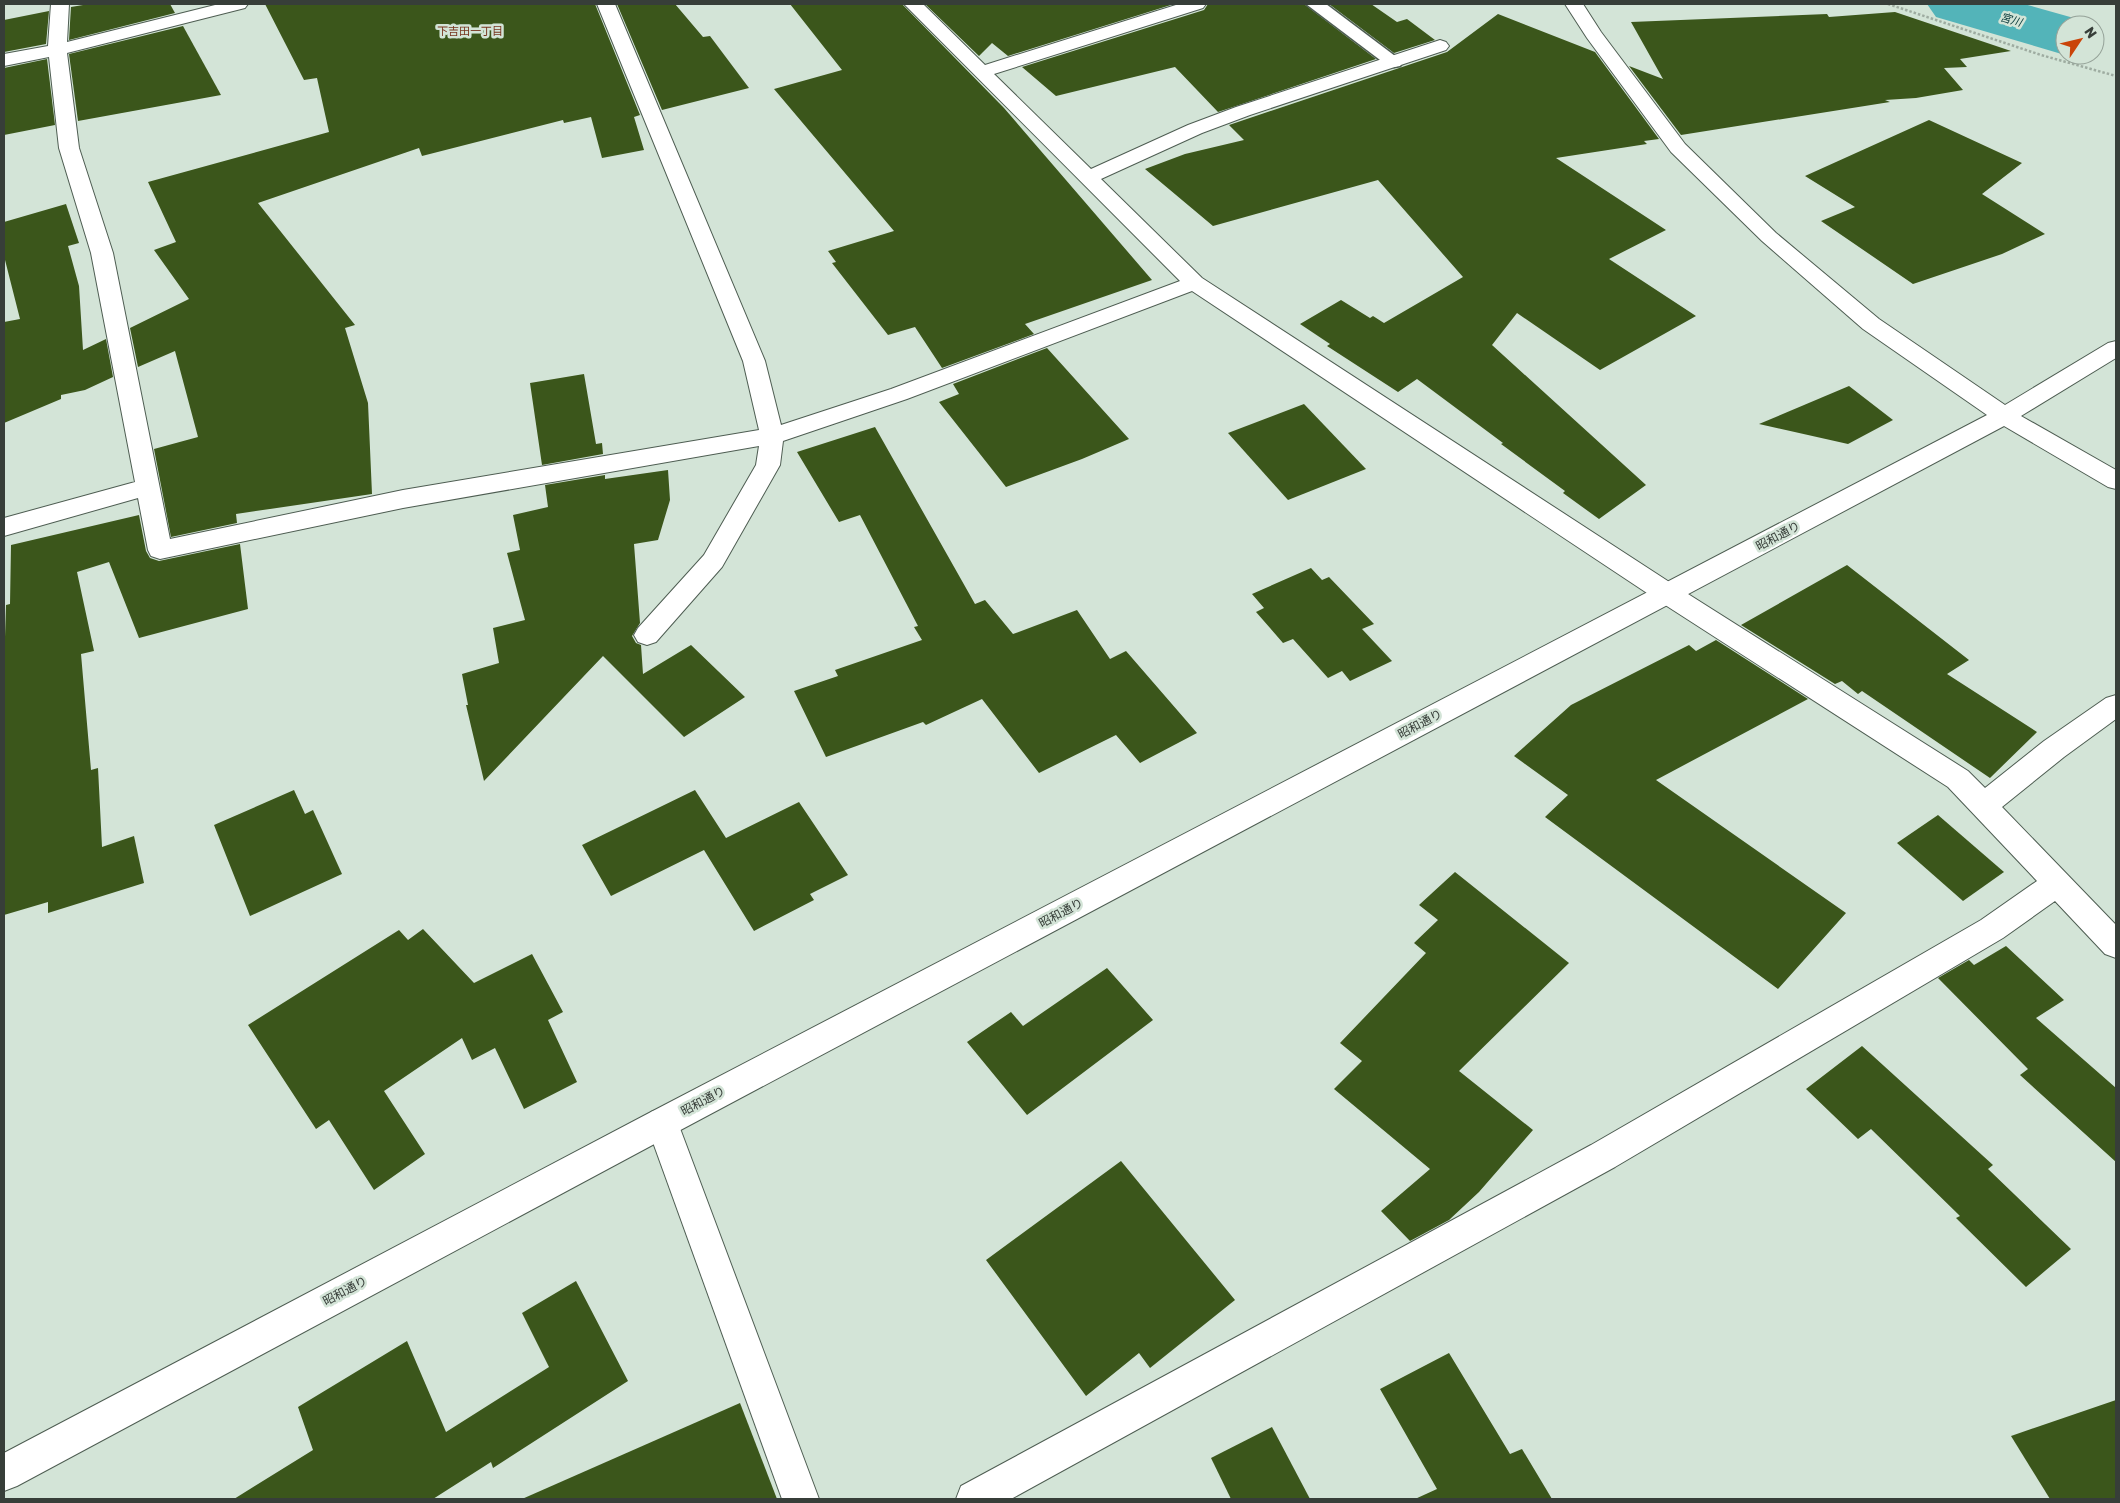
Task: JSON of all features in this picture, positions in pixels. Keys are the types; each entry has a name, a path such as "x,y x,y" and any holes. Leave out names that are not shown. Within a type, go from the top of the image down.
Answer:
{"street":[{"path":"60,4 57,50 69,148 102,253 160,550 403,499 772,436 899,394 1194,283"},
{"path":"4,60 57,50 239,4"},
{"path":"606,4 754,361 772,436 768,465 713,561 647,635"},
{"path":"913,4 1194,283 1668,594 1958,779 2116,946"},
{"path":"982,72 1197,4"},
{"path":"1574,4 1593,34 1678,148 1769,237 1871,324 2004,416 2116,481"},
{"path":"1088,178 1195,129 1243,110 1440,46"},
{"name":"昭和通り","path":"4,1474 662,1123 2004,416 2116,348"},
{"path":"4,527 148,487"},
{"path":"1984,805 2116,704"},
{"path":"974,1499 1603,1156 1992,929 2057,883"},
{"path":"662,1123 801,1499"}],"lane":[{"path":"1315,4 1394,62"}],"path":[{"path":"1888,4 2042,55 2116,76"}],"building":[{"path":"89,4 170,4 175,13 69,40 71,7"},
{"path":"265,4 595,4 640,115 634,117 644,150 602,158 591,117 564,123 563,120 422,156 419,148 258,203 355,325 345,328 368,403 372,494 236,514 237,523 171,537 154,449 198,437 175,351 138,367 130,328 189,299 154,250 176,242 148,182 329,132 317,78 304,80"},
{"path":"617,4 675,4 703,37 710,36 749,88 662,110"},
{"path":"790,4 902,4 1004,108 1152,280 1025,324 1034,334 942,368 915,327 888,335 832,263 836,262 828,251 894,231 774,89 842,70"},
{"path":"925,4 1174,4 1008,56 992,43 979,56"},
{"path":"1208,4 1304,4 1376,59 1218,112 1175,67 1056,96 1022,67 1204,10"},
{"path":"1329,4 1371,4 1397,22 1407,19 1435,40 1394,53"},
{"path":"49,11 46,44 4,52 4,20"},
{"path":"1895,12 2011,51 1960,59 1967,67 1944,68 1963,90 1916,98 1885,100 1890,102 1681,135 1629,66 1663,79 1631,22 1827,14 1829,17"},
{"path":"1498,14 1595,52 1659,139 1644,141 1647,144 1556,158 1666,230 1609,259 1696,316 1600,370 1517,313 1492,345 1646,485 1599,519 1563,493 1565,491 1501,444 1503,443 1417,379 1398,392 1327,346 1330,344 1300,324 1341,300 1370,318 1373,316 1384,323 1463,277 1378,180 1213,226 1145,169 1185,154 1244,140 1229,125 1447,52"},
{"path":"183,26 221,95 78,121 69,54"},
{"path":"47,59 55,125 4,135 4,68"},
{"path":"1929,120 2022,163 1982,194 2045,234 2002,254 1913,284 1821,221 1855,207 1805,176"},
{"path":"66,204 79,243 68,246 79,286 83,350 106,339 113,377 85,390 61,395 61,399 4,423 4,322 20,319 4,256 4,222"},
{"path":"1047,348 1129,439 1082,459 1006,487 939,402 959,394 953,384"},
{"path":"584,374 596,444 602,443 603,454 542,465 530,383"},
{"path":"1849,386 1893,420 1848,444 1759,424"},
{"path":"1304,404 1366,469 1288,500 1228,433"},
{"path":"875,427 975,604 985,600 1013,634 1077,610 1110,659 1126,651 1197,733 1140,763 1116,735 1039,773 982,699 926,725 923,722 826,757 794,691 838,676 835,670 922,640 914,627 918,626 860,515 839,522 797,452"},
{"path":"668,470 670,500 658,540 634,544 640,623 632,636 636,643 641,645 643,674 691,645 745,697 684,737 603,656 484,781 466,705 468,705 462,674 499,663 493,628 525,620 507,553 520,550 513,515 548,507 545,485 605,475 605,479"},
{"path":"139,515 146,551 150,558 159,561 240,544 248,609 139,638 109,562 77,572 94,651 81,654 91,770 98,768 102,847 134,836 144,883 48,913 48,902 4,915 4,668 6,605 10,604 11,545"},
{"path":"1847,565 1969,660 1947,674 2037,732 1990,778 1862,691 1858,694 1842,681 1835,684 1741,625"},
{"path":"1311,568 1322,580 1329,577 1374,624 1362,629 1392,661 1350,681 1342,671 1328,678 1293,639 1283,643 1256,612 1264,608 1252,594"},
{"path":"1716,640 1808,699 1656,780 1846,913 1778,989 1545,817 1568,795 1514,756 1571,705 1689,645 1696,651"},
{"path":"294,790 305,814 313,810 342,874 250,916 214,825"},
{"path":"695,790 726,838 799,802 848,875 810,894 814,900 754,931 704,850 611,896 582,845"},
{"path":"1938,815 2004,872 1963,901 1897,843"},
{"path":"1455,872 1569,963 1459,1071 1533,1130 1479,1192 1449,1220 1410,1241 1381,1211 1430,1169 1334,1089 1362,1061 1340,1043 1426,953 1414,943 1438,920 1419,905"},
{"path":"423,929 474,983 532,954 563,1012 548,1020 577,1082 524,1109 495,1048 472,1060 462,1038 384,1091 425,1154 374,1190 329,1120 316,1129 248,1025 399,930 408,940"},
{"path":"2006,946 2064,1000 2036,1018 2116,1088 2116,1162 2020,1075 2028,1069 1938,978 1969,960 1974,965"},
{"path":"1107,968 1153,1020 1027,1115 967,1042 1011,1012 1023,1026"},
{"path":"1862,1046 1993,1165 1988,1169 2071,1249 2026,1287 1956,1218 1960,1216 1871,1129 1858,1139 1806,1089"},
{"path":"1121,1161 1235,1300 1150,1368 1139,1353 1086,1396 986,1260"},
{"path":"576,1281 628,1381 493,1468 491,1462 433,1499 234,1499 313,1450 298,1407 407,1341 446,1432 549,1367 522,1313"},
{"path":"1449,1353 1510,1454 1522,1449 1552,1499 1415,1499 1437,1489 1380,1389"},
{"path":"2116,1400 2116,1499 2050,1499 2011,1436"},
{"path":"740,1403 777,1499 522,1499"},
{"path":"1272,1427 1310,1499 1231,1499 1211,1458"}],"waterway":[{"name":"宮川","path":"1958,4 2055,33"}],"district":[{"name":"下吉田一丁目","path":"470,31"}]}
